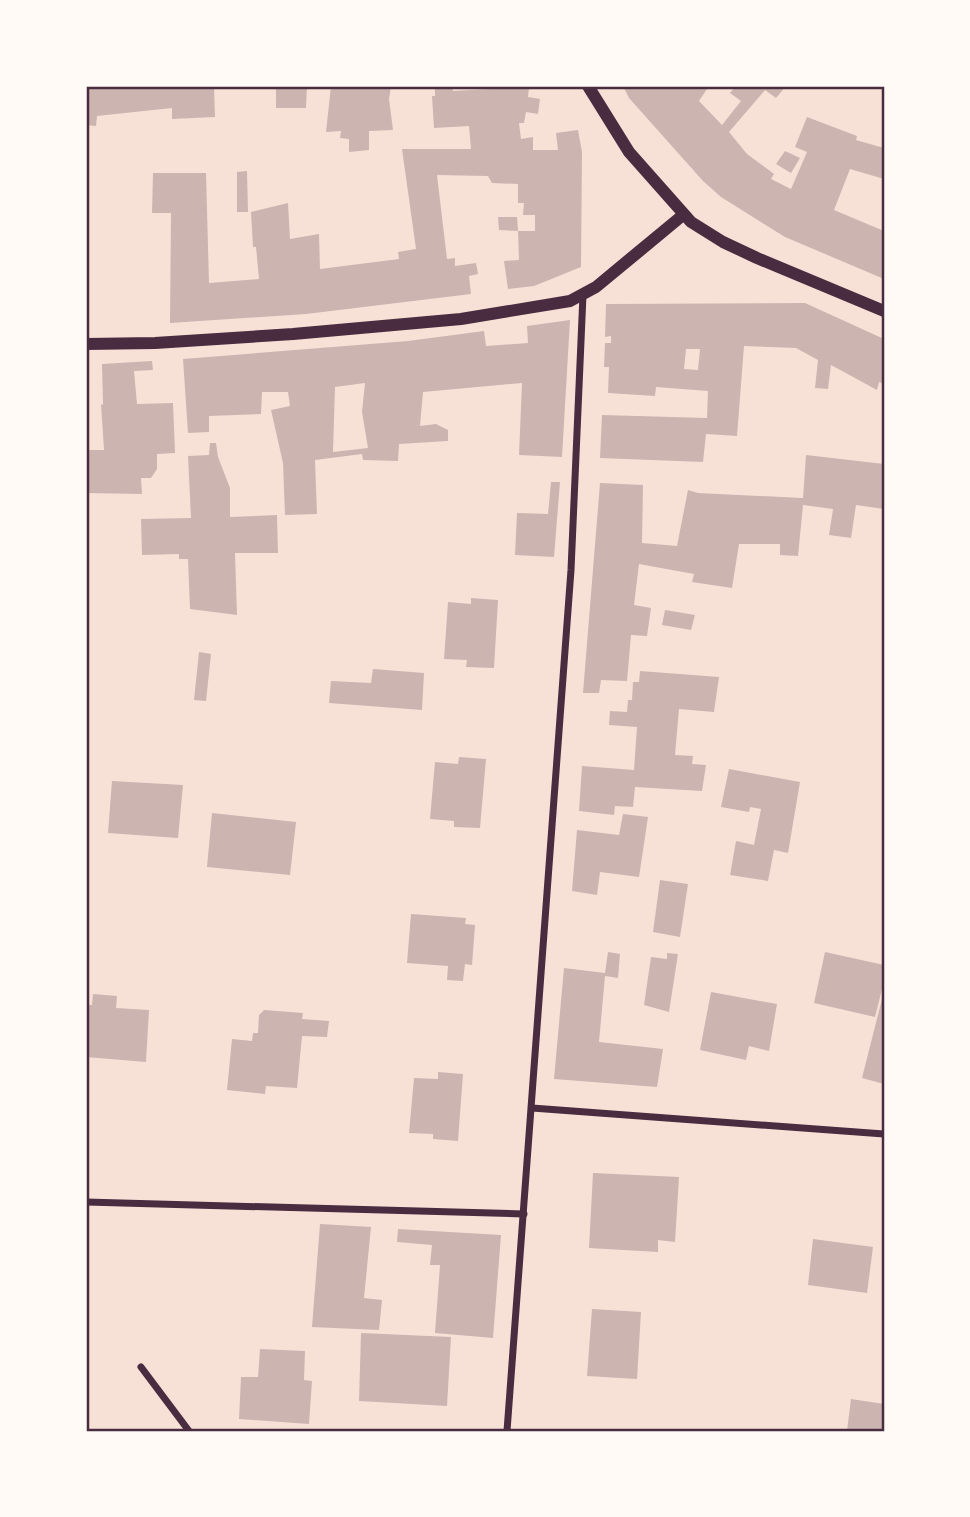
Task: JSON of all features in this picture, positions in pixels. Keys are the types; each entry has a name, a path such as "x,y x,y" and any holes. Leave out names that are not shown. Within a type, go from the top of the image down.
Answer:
{"street":[{"path":"588,86 616,134 683,215 703,231 884,311"},
{"path":"86,344 155,343 293,334 461,319 570,300 583,295 611,275 683,215"},
{"path":"508,1431 571,570 583,295"},
{"path":"532,1108 884,1134"},
{"path":"86,1202 524,1214"},
{"path":"141,1367 189,1431"}],"building":[{"path":"214,86 215,117 172,119 172,108 97,116 96,126 86,125 86,88"},
{"path":"276,86 307,86 306,108 276,108"},
{"path":"331,86 391,86 389,99 393,130 369,131 369,150 349,152 349,139 340,138 341,131 326,132"},
{"path":"435,86 452,86 453,91 529,87 528,97 540,99 538,114 526,112 524,123 519,123 521,139 533,137 533,150 558,150 556,133 578,130 582,152 581,267 534,286 508,289 504,261 519,260 518,231 535,231 535,215 523,215 524,203 518,203 518,184 492,183 488,176 437,175 447,259 455,258 455,266 476,263 478,274 469,276 471,294 306,314 170,323 171,213 152,213 153,173 206,173 209,283 259,279 256,247 253,247 251,212 288,203 290,239 319,234 320,269 399,259 398,252 416,249 402,149 471,149 469,126 434,128 432,96 435,96"},
{"path":"623,86 709,86 699,101 722,125 741,101 730,93 736,86 786,86 776,98 765,90 729,132 747,154 774,174 771,179 791,189 807,152 795,147 807,117 857,136 856,140 884,148 884,179 850,169 834,210 884,231 884,279 785,237 721,197 703,181 629,98"},
{"path":"785,151 800,158 791,173 776,164"},
{"path":"247,171 248,212 237,212 237,172"},
{"path":"498,217 517,217 518,231 499,230"},
{"path":"805,303 884,339 884,384 879,382 877,390 831,365 828,389 815,388 818,360 796,348 744,346 737,436 706,434 703,462 600,458 602,415 707,418 708,391 656,387 655,396 608,393 609,367 604,367 605,343 611,343 611,336 605,337 606,304","holes":["686,349 700,349 698,370 684,369"]},
{"path":"570,320 562,457 519,455 522,383 423,392 420,426 436,424 448,430 448,441 399,444 398,461 363,460 362,454 315,460 317,514 285,515 283,463 271,410 290,406 288,392 262,392 261,414 209,416 209,432 188,433 183,359 408,341 484,331 486,346 528,343 527,326","holes":["365,383 362,412 368,448 333,452 335,387"]},
{"path":"152,361 153,370 134,371 137,404 173,403 175,453 157,454 157,469 151,478 141,478 142,494 86,493 86,450 104,450 102,364"},
{"path":"210,443 216,443 218,457 230,488 230,517 277,515 278,553 235,553 237,615 190,609 188,559 179,559 179,554 142,555 141,519 191,518 188,456 209,455"},
{"path":"806,455 884,464 884,509 856,505 851,538 829,535 833,509 803,505 798,556 780,555 780,544 739,544 732,588 692,582 694,574 639,564 634,605 651,608 647,636 631,635 627,681 601,680 599,693 583,693 600,483 643,485 642,543 677,546 688,490 698,493 803,498"},
{"path":"551,482 560,482 554,557 515,555 517,513 548,514"},
{"path":"471,598 498,600 494,668 466,667 467,660 444,659 448,602 471,604"},
{"path":"665,610 695,615 691,630 662,625"},
{"path":"199,652 211,654 206,701 194,700"},
{"path":"373,669 424,673 422,710 329,703 331,681 371,683"},
{"path":"640,671 719,677 714,712 679,709 675,755 693,756 692,764 706,765 702,791 635,787 633,807 615,806 614,815 579,811 582,766 634,770 637,727 609,725 610,711 627,712 628,700 632,700 633,682 639,682"},
{"path":"459,757 486,759 480,828 454,827 454,821 430,819 435,762 458,764"},
{"path":"729,769 800,782 788,853 774,850 768,881 730,875 736,841 754,845 761,809 750,807 749,812 721,807"},
{"path":"112,781 183,785 178,838 108,833"},
{"path":"212,813 296,822 290,875 207,867"},
{"path":"623,814 648,817 639,877 600,872 597,895 572,891 577,830 619,835"},
{"path":"660,880 688,884 680,937 653,932"},
{"path":"411,914 466,918 465,924 475,925 472,965 465,964 463,981 447,980 448,966 407,963"},
{"path":"608,952 620,954 618,978 605,976 599,1042 663,1049 657,1087 554,1079 564,968 605,973"},
{"path":"825,952 884,965 884,981 875,1017 814,1003"},
{"path":"667,953 678,954 669,1012 644,1005 651,957 667,959"},
{"path":"711,992 777,1004 769,1051 749,1046 746,1060 700,1050"},
{"path":"93,994 117,996 116,1008 149,1010 146,1062 86,1057 86,1005 92,1005"},
{"path":"884,995 884,1084 862,1078"},
{"path":"264,1010 303,1013 302,1019 329,1021 327,1037 302,1036 297,1088 266,1086 265,1094 227,1090 232,1039 252,1041 253,1033 258,1033 259,1015"},
{"path":"438,1072 463,1074 458,1141 433,1139 433,1134 409,1133 414,1078 438,1079"},
{"path":"593,1173 679,1177 675,1242 658,1240 658,1252 589,1248"},
{"path":"320,1224 371,1227 364,1298 382,1300 379,1330 312,1327"},
{"path":"398,1229 501,1235 493,1338 435,1333 440,1265 430,1265 432,1245 397,1242"},
{"path":"813,1239 873,1247 867,1293 808,1285"},
{"path":"592,1309 641,1312 637,1379 587,1376"},
{"path":"361,1333 451,1337 447,1406 359,1401"},
{"path":"260,1349 305,1351 304,1380 312,1381 309,1424 239,1419 241,1377 258,1377"},
{"path":"851,1399 884,1404 884,1431 847,1431"}]}
